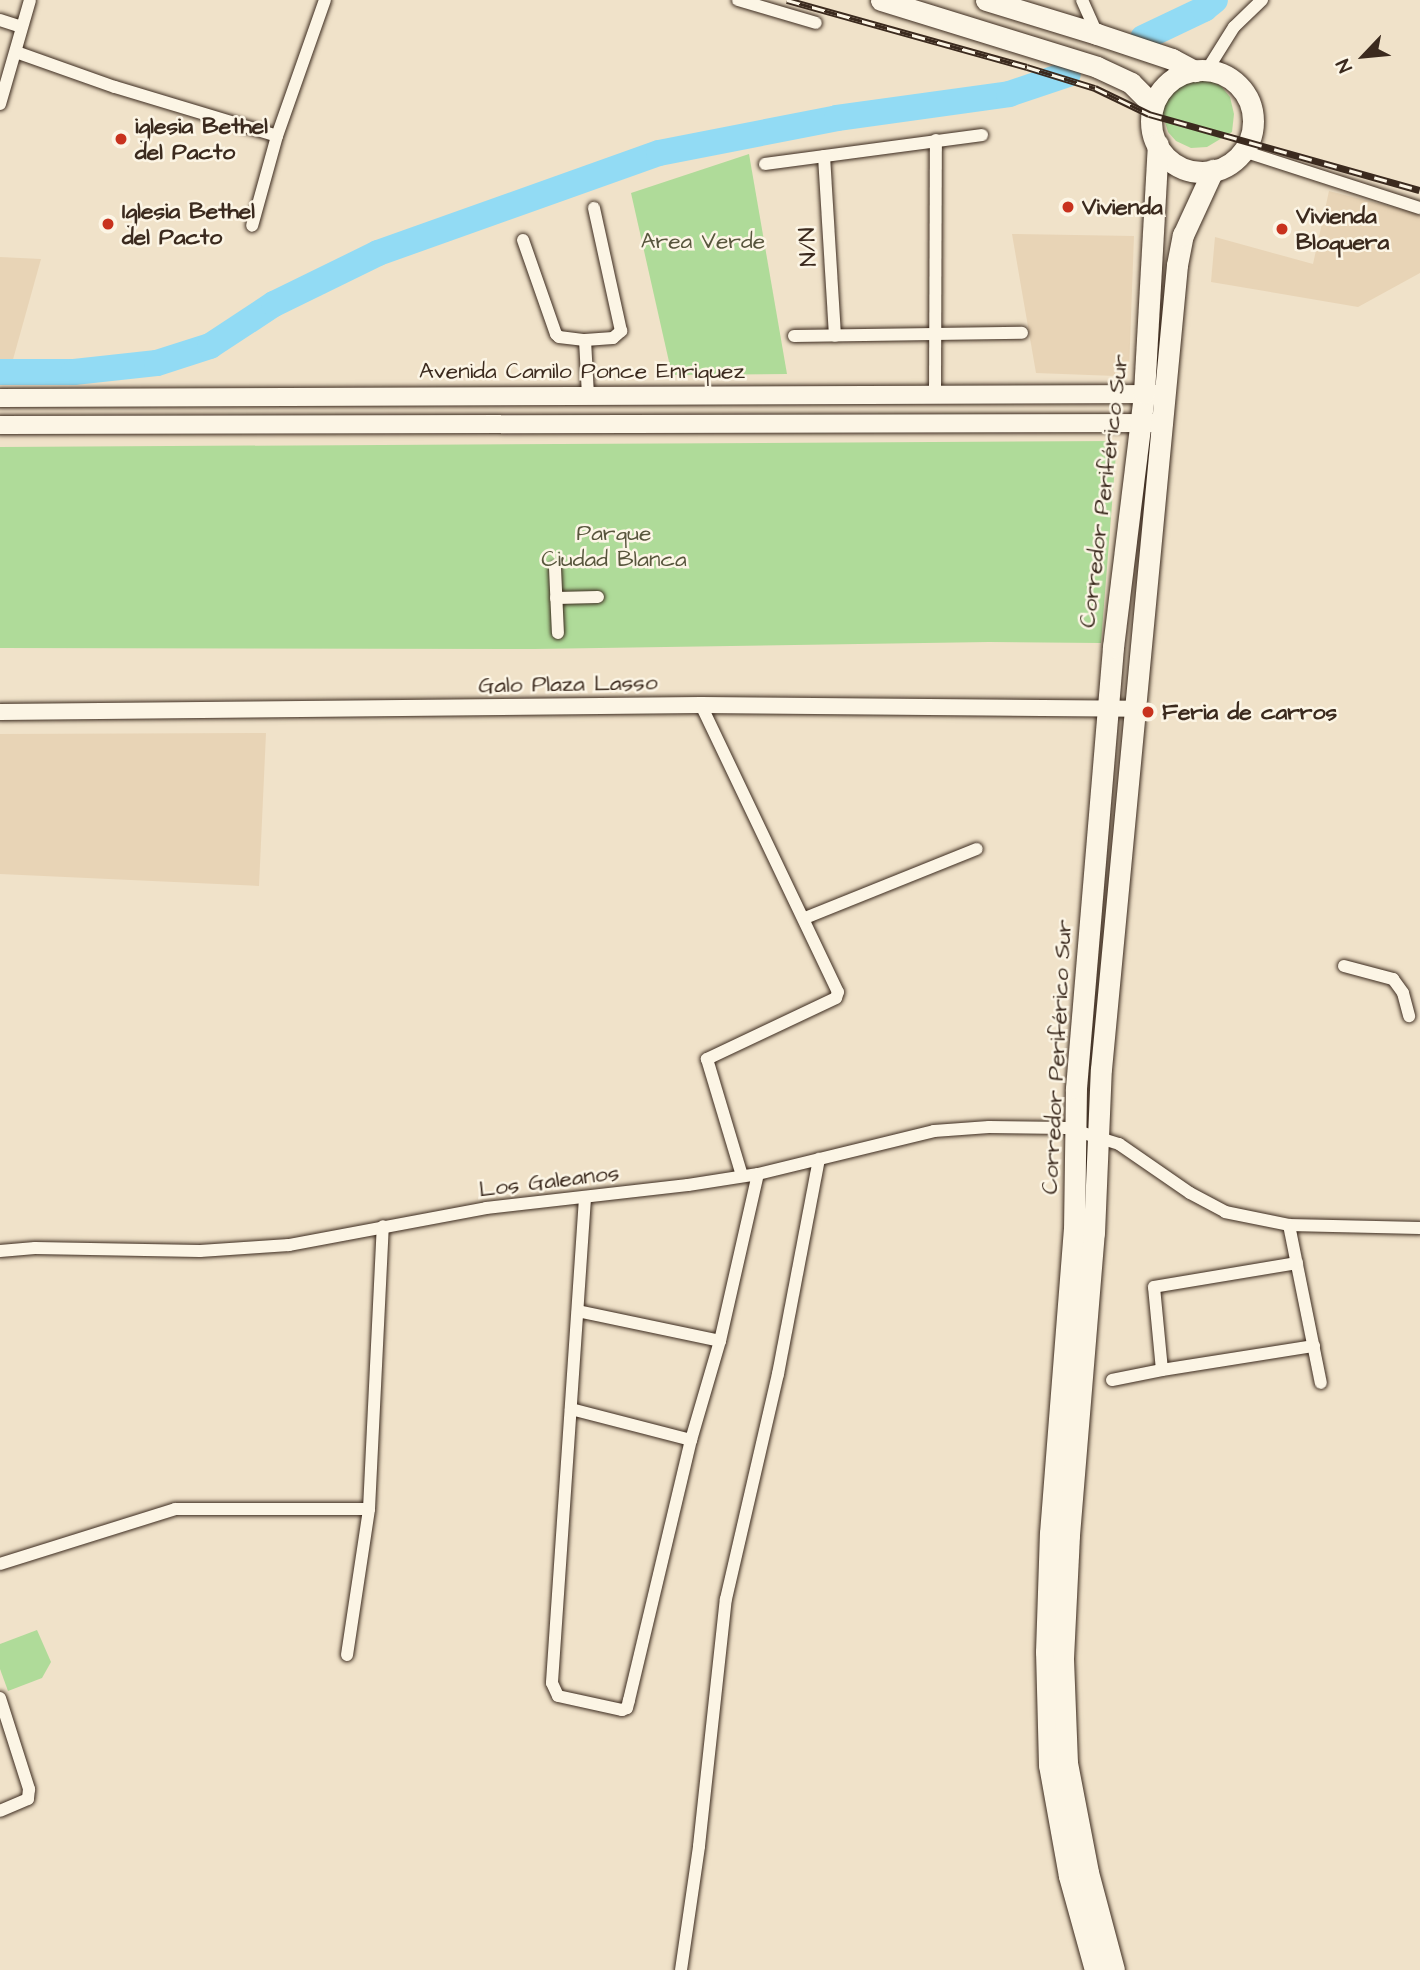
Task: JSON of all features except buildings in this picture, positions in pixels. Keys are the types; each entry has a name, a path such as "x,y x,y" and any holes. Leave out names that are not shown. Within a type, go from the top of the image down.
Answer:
{"main road":[{"path":"881,0 1097,67 1130,83 1152,104"},
{"path":"986,0 1228,78 1244,93 1250,104 1250,143 1232,162 1213,170 1182,167 1165,154 1151,133 1152,104 1172,80 1201,71"},
{"name":"Corredor Periférico Sur","path":"1114,1970 1108,1956 1088,1872 1067,1763 1063,1658 1101,1069 1164,423 1154,393 1158,144"},
{"name":"Corredor Periférico Sur","path":"1095,1970 1069,1876 1049,1765 1046,1652 1050,1533 1074,1230 1075,1130 1113,648 1140,423 1154,393 1183,235 1213,170"},
{"path":"1005,393 1005,423"},
{"name":"Avenida Camilo Ponce Enriquez","path":"0,398 1154,393"},
{"path":"0,425 1164,423"}],"street":[{"path":"0,104 30,0"},
{"path":"252,226 276,136 325,0"},
{"path":"738,0 816,23"},
{"path":"1083,0 1097,34"},
{"path":"1201,71 1234,27 1262,0"},
{"path":"0,20 21,27"},
{"path":"16,52 115,87 276,136"},
{"path":"765,164 982,135"},
{"path":"935,394 936,140"},
{"path":"1243,151 1420,208"},
{"name":"N/N","path":"824,156 835,336"},
{"path":"523,240 556,334 559,337 585,340 613,338 621,331 594,208"},
{"path":"794,336 1022,333"},
{"path":"585,340 588,395"},
{"path":"555,569 558,633"},
{"path":"556,598 598,597"},
{"path":"701,705 835,980 836,998 706,1059 742,1176"},
{"name":"Galo Plaza Lasso","path":"0,712 701,705 1136,709"},
{"path":"805,918 977,849"},
{"path":"1344,966 1393,979 1403,993 1409,1016"},
{"name":"Los Galeanos","path":"0,1251 35,1248 200,1251 289,1245 486,1208 585,1198 758,1174 934,1131 989,1127 1075,1130 1119,1144 1190,1193 1225,1212 1289,1225 1420,1228"},
{"path":"681,1970 699,1846 726,1599 778,1374 819,1159"},
{"path":"585,1198 552,1683 558,1696 622,1710 627,1708 691,1440 720,1341 758,1174"},
{"path":"1289,1225 1321,1383"},
{"path":"347,1655 369,1509 383,1226"},
{"path":"1162,1370 1154,1287 1297,1264"},
{"path":"578,1311 720,1341"},
{"path":"1112,1380 1314,1346"},
{"path":"571,1409 691,1440"},
{"path":"0,1564 175,1509 369,1509"},
{"path":"0,1698 29,1789 27,1799 0,1811"}],"shaded area":[{"path":"1329,191 1420,214 1420,273 1358,307 1211,282 1215,237 1313,264"},
{"path":"1012,234 1134,236 1129,370 1114,370 1116,376 1036,373"},
{"path":"0,257 41,259 7,381 0,381"},
{"path":"266,733 259,886 0,874 0,734"}],"green space":[{"path":"1207,79 1221,86 1230,97 1234,114 1232,132 1207,147 1191,148 1176,141 1168,132 1161,108 1164,98 1173,89 1188,81"},
{"name":"Area Verde","path":"749,154 787,374 672,375 631,193"},
{"name":"Parque Ciudad Blanca","path":"1117,441 1101,643 989,642 534,649 0,648 0,447"},
{"path":"37,1630 51,1662 42,1678 8,1691 0,1669 0,1644"}],"waterway":[{"path":"1143,38 1204,9 1215,0"},
{"path":"0,372 74,372 157,363 210,346 274,304 378,253 659,153 837,118 1009,94 1068,74"}],"railway":[{"path":"787,0 1095,88 1149,114 1420,190"}],"place":[{"name":"iglesia Bethel del Pacto","path":"121,139"},
{"name":"Vivienda","path":"1068,207"},
{"name":"Iglesia Bethel del Pacto","path":"108,224"},
{"name":"Vivienda Bloquera","path":"1282,229"},
{"name":"Feria de carros","path":"1148,712"}]}
